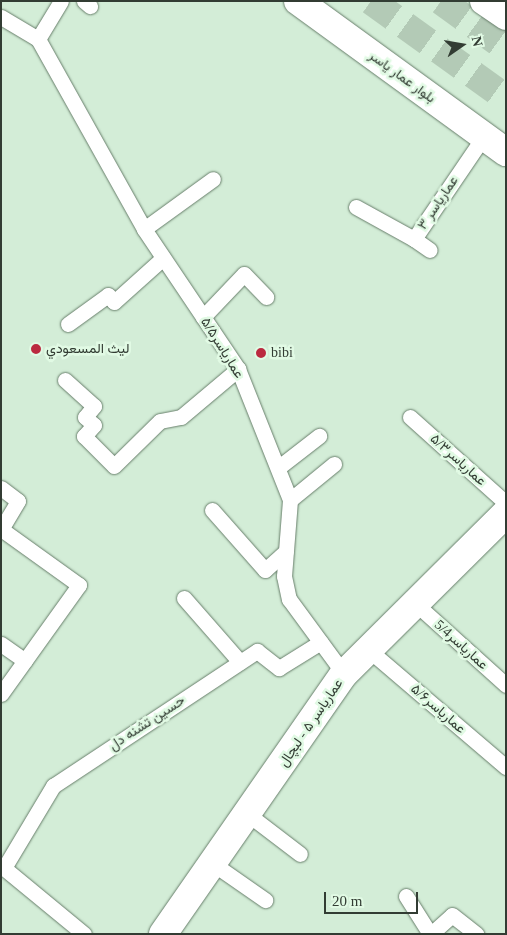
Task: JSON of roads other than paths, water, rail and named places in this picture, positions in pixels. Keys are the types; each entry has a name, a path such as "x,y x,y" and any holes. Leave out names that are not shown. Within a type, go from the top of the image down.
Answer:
{"street":[{"name":"بلوار عمار یاسر","path":"298,1 506,152"},
{"path":"484,1 506,16"},
{"name":"عماریاسر ۵ - لبچال","path":"163,934 245,812 344,674 506,513"}],"lane":[{"path":"1,17 38,39 61,1"},
{"name":"عماریاسر۵/۵","path":"38,39 144,229 238,369 279,467 290,500 284,576 289,599 344,674"},
{"name":"عماریاسر ۳","path":"356,207 414,239 484,136"},
{"path":"144,229 213,180"},
{"path":"414,239 430,250"},
{"path":"68,324 108,295 114,302 163,258"},
{"path":"203,317 244,274 266,297"},
{"path":"65,380 94,406 85,417 94,425 84,436 114,466 160,421 181,417 238,369"},
{"name":"عماریاسر۵/۳","path":"410,417 506,503"},
{"path":"279,467 319,436"},
{"path":"290,500 334,464"},
{"path":"1,488 18,501 1,530 79,585 1,694"},
{"path":"212,510 265,570 286,551"},
{"path":"184,598 240,662"},
{"name":"عماریاسر5/4","path":"416,604 506,685"},
{"name":"حسین تشنه دل","path":"84,934 4,868 53,786 257,651 279,668 321,642"},
{"path":"1,644 25,661"},
{"name":"عماریاسر۵/۶","path":"370,650 506,766"},
{"path":"245,812 300,854"},
{"path":"212,863 265,900"},
{"path":"406,896 430,934 452,915 476,934"}],"tunnel":[{"path":"371,1 506,98"},
{"path":"441,1 506,48"}],"place":[{"name":"ليث المسعودي","path":"36,349"},
{"name":"bibi","path":"261,353"}]}
